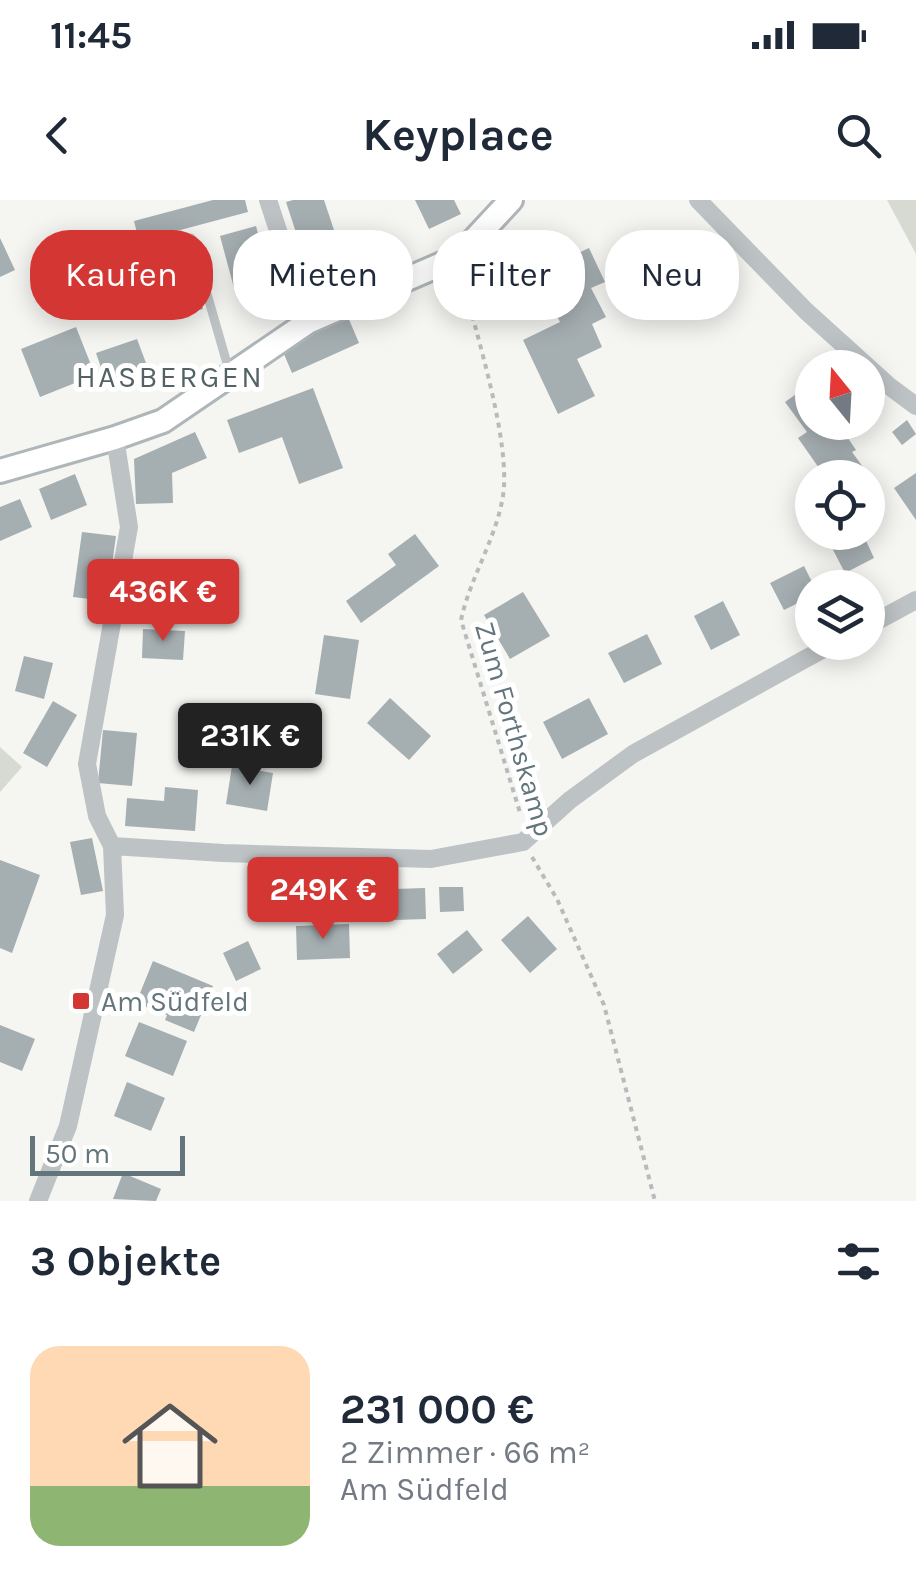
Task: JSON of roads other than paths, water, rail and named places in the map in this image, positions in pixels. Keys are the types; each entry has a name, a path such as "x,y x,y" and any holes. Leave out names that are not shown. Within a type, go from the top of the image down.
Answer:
{"street":[{"path":"268,200 308,322"},
{"path":"0,471 163,421 308,322 458,257 512,200"},
{"path":"698,200 806,311 916,406"},
{"path":"38,1201 68,1126 115,915 112,846 97,816 87,764 129,526 115,438"},
{"path":"885,617 916,600"},
{"path":"112,846 432,860 523,842 570,800 633,754 803,660"}],"lane":[{"path":"213,315 230,374"}],"place":[{"name":"Am Südfeld","path":"81,1001"}],"district":[{"name":"HASBERGEN","path":"170,377"}]}
